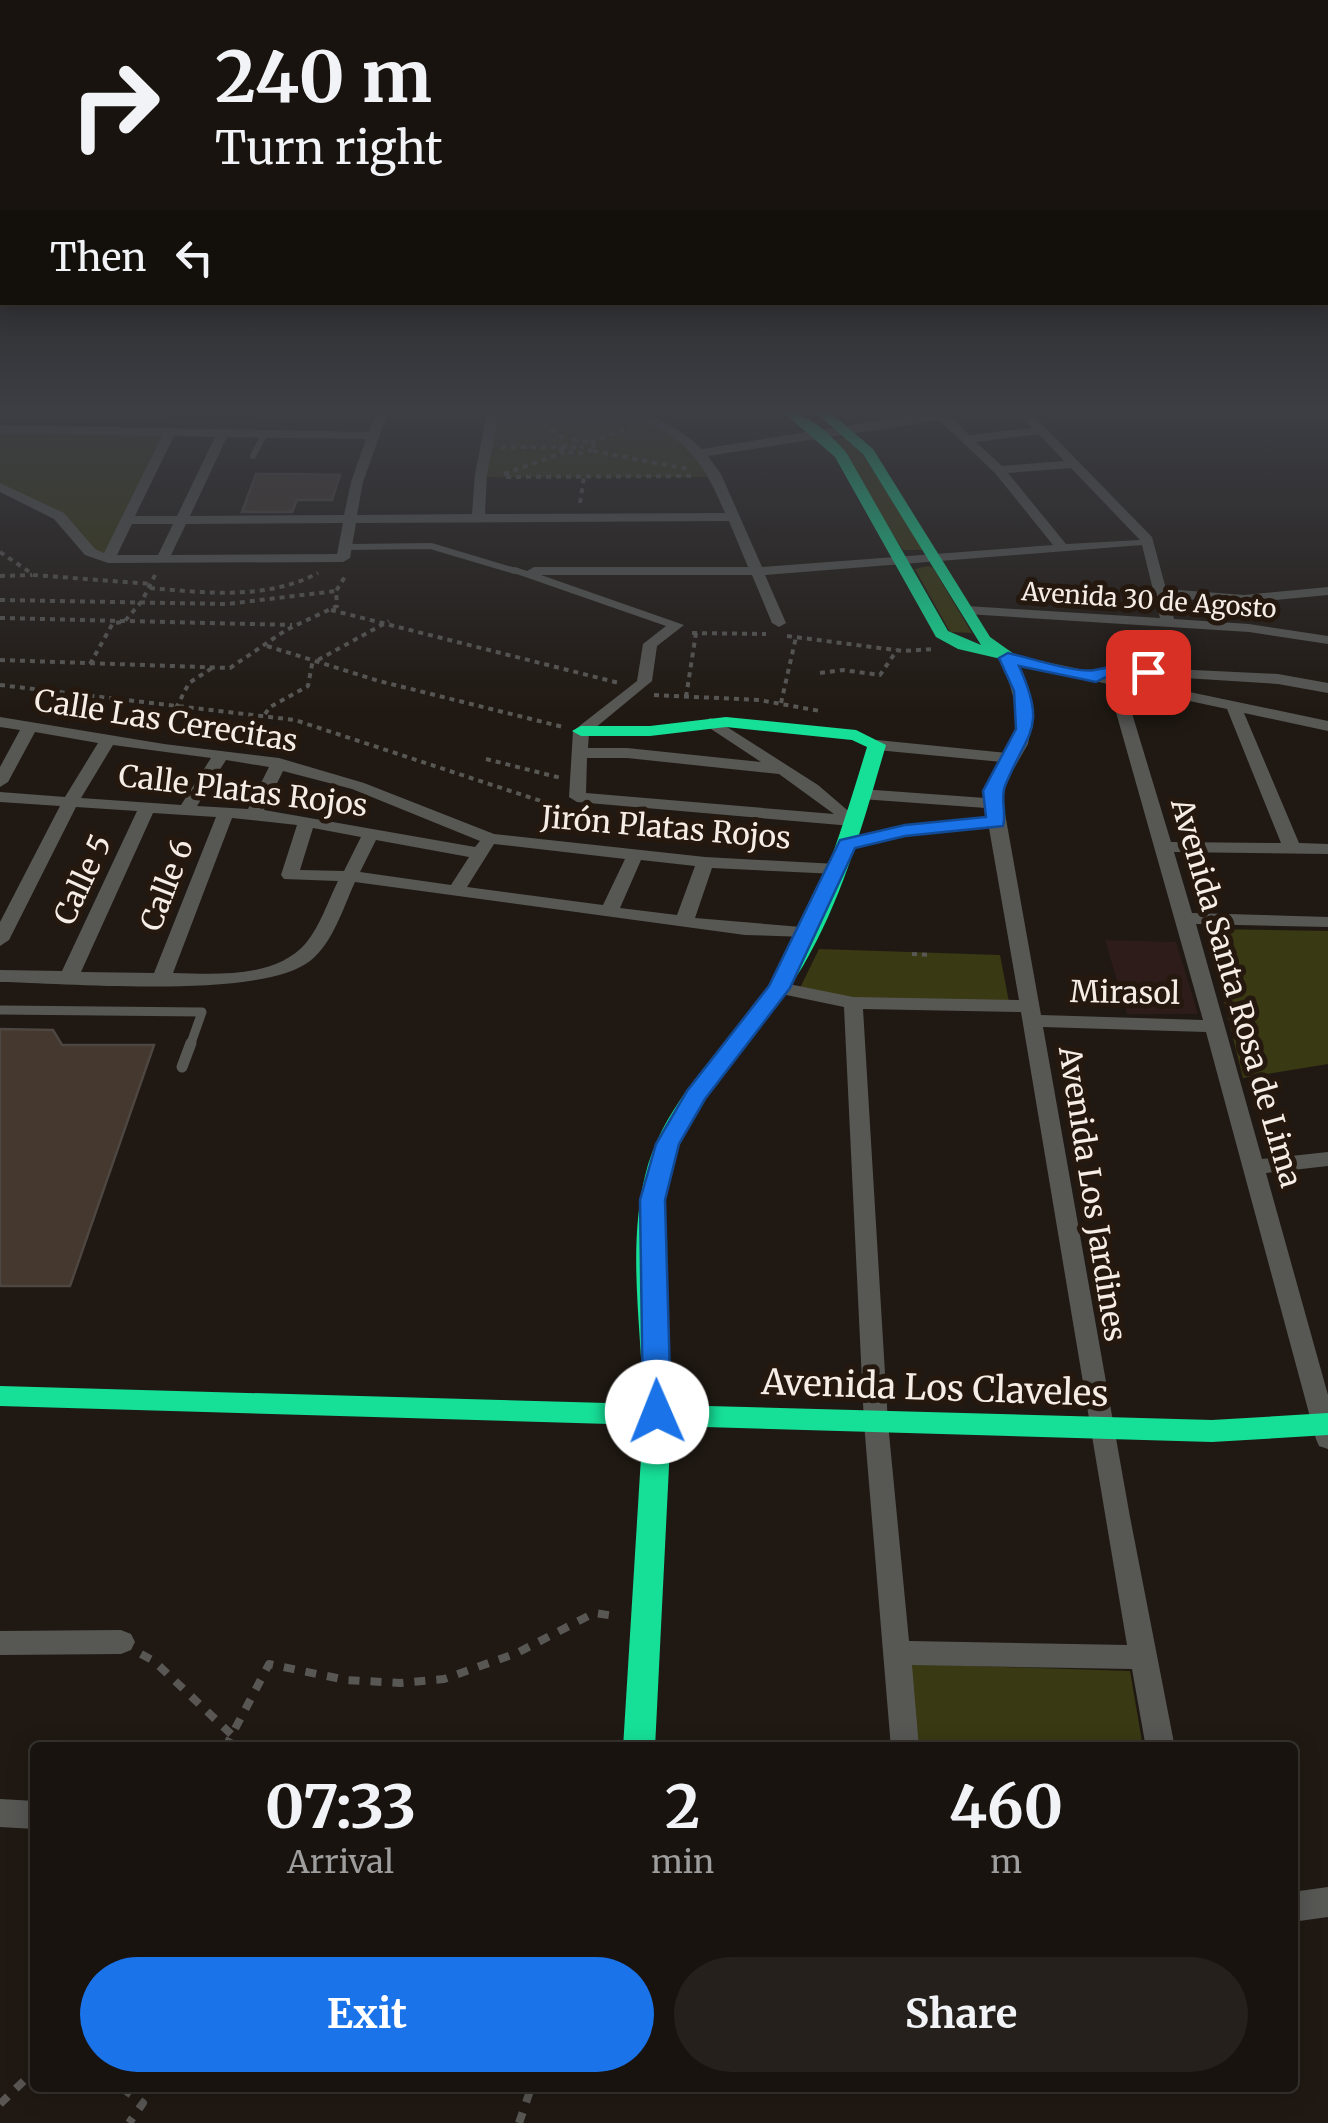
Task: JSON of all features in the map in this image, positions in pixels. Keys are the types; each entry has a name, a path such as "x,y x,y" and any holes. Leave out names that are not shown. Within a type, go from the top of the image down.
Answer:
{"street":[{"path":"49,511 59,516 90,552 108,559 162,560 343,555 350,511"},
{"path":"108,559 132,511"},
{"path":"162,560 185,511"},
{"path":"478,511 478,518"},
{"path":"731,511 779,622"},
{"path":"873,511 942,634 952,641 1008,658 1328,726"},
{"path":"905,511 984,640 1008,658 1026,712 1020,744 993,791 995,813"},
{"path":"1032,511 1061,548"},
{"path":"1118,511 1147,540 1168,623"},
{"path":"128,520 734,517"},
{"path":"515,571 758,570 1136,543"},
{"path":"515,571 677,625 650,644 647,678 580,742 575,787 850,832 905,830 995,813"},
{"path":"1160,592 1244,599 1328,591"},
{"name":"Avenida 30 de Agosto","path":"967,610 1282,631 1328,640"},
{"path":"1282,631 1328,624"},
{"path":"1105,678 1099,672 1117,670 1245,676 1328,688"},
{"name":"Avenida Santa Rosa de Lima","path":"1105,678 1165,847 1326,1429"},
{"path":"1234,707 1292,848"},
{"name":"Calle Las Cerecitas","path":"0,722 278,763 358,786 491,839"},
{"path":"580,742 710,723 856,735 877,745 1011,758"},
{"path":"710,723 786,770 850,832"},
{"path":"0,782 30,726"},
{"path":"0,940 71,800 108,740"},
{"path":"580,742 627,753 786,770"},
{"path":"639,1742 657,1412 652,1200 668,1144 695,1096 779,988 808,932 837,869 877,745"},
{"path":"187,808 222,754"},
{"path":"254,814 278,763"},
{"path":"862,794 995,813"},
{"name":"Calle Platas Rojos","path":"0,797 254,814 477,854"},
{"name":"Calle 5","path":"69,977 148,806"},
{"name":"Calle 6","path":"160,979 226,812"},
{"name":"Avenida Los Jardines","path":"995,813 1100,1428 1160,1742"},
{"path":"307,822 290,875 350,876 745,930 808,932"},
{"path":"0,976 226,980 281,969 318,942 371,833"},
{"path":"456,890 477,854 491,839"},
{"name":"Jirón Platas Rojos","path":"491,839 705,862 837,869"},
{"path":"1165,847 1328,848"},
{"path":"609,912 636,856"},
{"path":"684,922 705,862"},
{"path":"1185,918 1328,922"},
{"name":"Mirasol","path":"779,988 854,1002 1215,1026"},
{"path":"854,1002 876,1423 904,1742"},
{"path":"1255,1167 1328,1159"},
{"name":"Avenida Los Claveles","path":"0,1396 657,1412 876,1423 1212,1431 1326,1429"},
{"path":"0,1644 121,1642"},
{"path":"895,1653 1143,1656"},
{"path":"0,1812 30,1815"},
{"path":"1298,1907 1328,1902"}],"lane":[{"path":"343,555 431,546 515,571"},
{"path":"0,1010 202,1012 182,1067"}],"path":[{"path":"0,552 34,575"},
{"path":"0,576 34,575 236,591 294,585 343,555 348,572 336,592"},
{"path":"90,664 113,623 124,622 142,601 162,560"},
{"path":"0,600 226,604 336,592"},
{"path":"0,660 230,668 295,625 331,610 339,600 336,592"},
{"path":"331,610 389,621 548,668 624,684 647,678"},
{"path":"0,618 295,625"},
{"path":"265,714 270,707 308,686 315,660 389,621"},
{"path":"669,632 796,636 918,652 952,641"},
{"path":"686,698 696,633"},
{"path":"782,702 796,636"},
{"path":"267,646 580,742"},
{"path":"820,673 842,670 880,675 897,650"},
{"path":"176,708 188,683 212,668"},
{"path":"0,686 176,708 265,714 370,742 550,804 575,787"},
{"path":"631,692 782,702 820,710"},
{"path":"486,759 575,787"},
{"path":"912,954 932,954"},
{"path":"228,1742 269,1664 346,1680 400,1683 444,1678 516,1653 594,1613 646,1620"},
{"path":"121,1642 154,1661 232,1735"},
{"path":"0,2104 30,2075"},
{"path":"128,2092 144,2103 129,2123"},
{"path":"519,2123 530,2092"}],"shaded area":[{"path":"51,511 126,511 104,553 97,552"},
{"path":"879,511 898,511 923,550 903,550"},
{"path":"933,568 972,633 950,632 915,569"},
{"path":"1210,929 1328,931 1328,1064 1243,1078 1207,933"},
{"path":"1105,940 1176,942 1198,1014 1127,1014"},
{"path":"819,949 1000,955 1009,1002 851,999 799,990"},
{"path":"910,1664 1130,1671 1142,1742 916,1742"}],"building":[{"path":"0,1029 53,1030 62,1045 154,1045 70,1286 0,1286"}],"traffic: fast":[{"path":"873,511 942,634 964,646 1008,658"},
{"path":"904,511 984,640 1006,657"},
{"path":"581,731 650,731 726,722 856,735 877,745 836,871 795,962 689,1102 667,1144 657,1176 650,1243 656,1457 639,1742"},
{"path":"0,1396 1212,1431 1328,1424"}],"route":[{"path":"657,1412 652,1200 668,1144 695,1096 779,988 847,844 905,830 996,822 993,791 1025,729 1022,691 1008,658 1096,676 1107,670 1148,672"}]}
